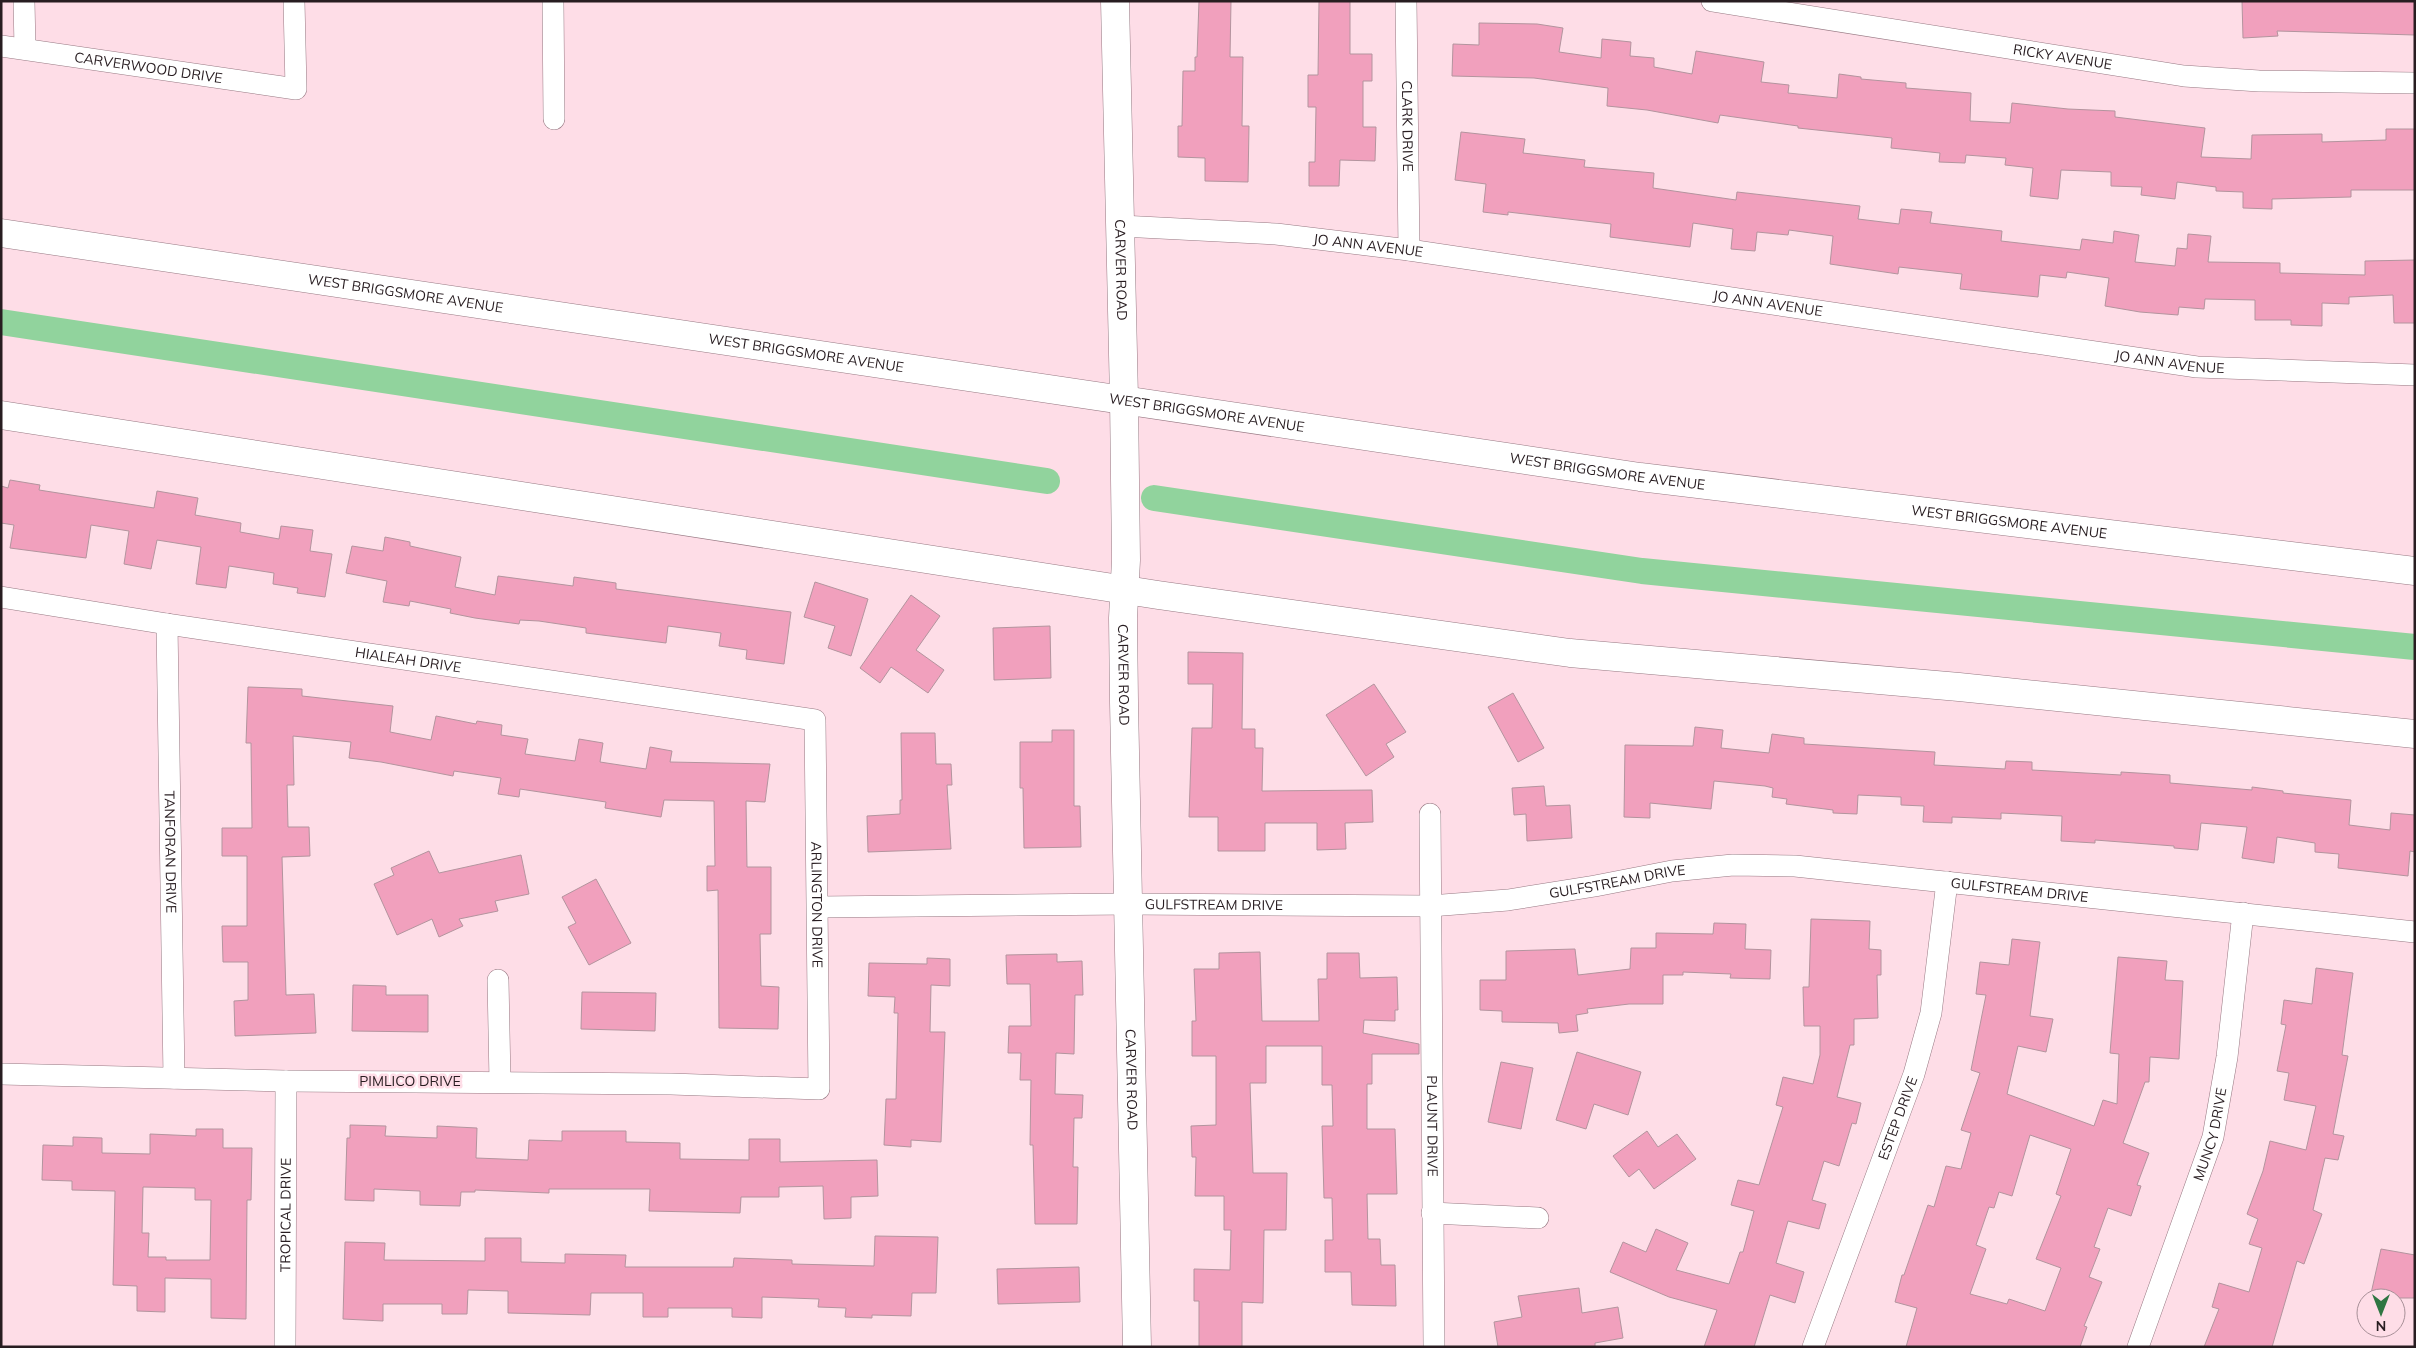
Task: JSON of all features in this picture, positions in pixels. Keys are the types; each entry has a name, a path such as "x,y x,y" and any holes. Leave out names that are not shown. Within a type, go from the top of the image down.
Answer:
{"main road":[{"name":"CARVER ROAD","path":"1115,1 1122,226 1124,702 1129,904 1132,1346"},
{"name":"WEST BRIGGSMORE AVENUE","path":"1,233 1640,476 2415,571"},
{"path":"1,415 1124,589 1570,654 1959,687 2415,734"}],"street":[{"path":"24,1 25,49"},
{"name":"CARVERWOOD DRIVE","path":"1,46 296,89 294,1"},
{"path":"553,1 554,119"},
{"name":"CLARK DRIVE","path":"1406,1 1409,250"},
{"name":"RICKY AVENUE","path":"1712,1 2184,76 2259,81 2415,83"},
{"name":"JO ANN AVENUE","path":"1122,226 1276,234 1409,250 2197,367 2415,375"},
{"name":"HIALEAH DRIVE","path":"1,597 167,624 815,720"},
{"name":"TANFORAN DRIVE","path":"167,624 174,1078"},
{"name":"ARLINGTON DRIVE","path":"815,720 819,1090"},
{"name":"PLAUNT DRIVE","path":"1430,814 1434,1347"},
{"name":"GULFSTREAM DRIVE","path":"818,908 1129,904 1430,906 1508,900 1672,871 1733,865 1795,866 2415,932"},
{"name":"ESTEP DRIVE","path":"1813,1347 1916,1065 1931,1013 1947,882"},
{"name":"MUNCY DRIVE","path":"2138,1347 2213,1137 2227,1057 2243,913"},
{"path":"498,980 500,1081"},
{"name":"PIMLICO DRIVE","path":"1,1074 286,1081 500,1081 671,1084 819,1090"},
{"name":"TROPICAL DRIVE","path":"285,1347 286,1081"},
{"path":"1432,1214 1538,1218"}],"building":[{"path":"1199,1 1231,1 1230,57 1243,57 1242,126 1249,126 1248,182 1205,181 1205,158 1178,157 1178,126 1182,126 1183,71 1195,71"},
{"path":"1319,1 1350,1 1350,54 1372,54 1372,81 1363,81 1363,127 1376,127 1375,161 1340,160 1339,186 1309,186 1309,162 1315,162 1316,107 1308,107 1308,75 1318,75"},
{"path":"2242,1 2415,1 2415,35 2277,31 2278,36 2243,38"},
{"path":"1479,23 1537,24 1563,28 1559,52 1601,58 1602,39 1631,42 1630,56 1654,58 1654,67 1692,74 1696,51 1764,62 1761,82 1789,85 1788,93 1837,98 1839,74 1861,77 1861,79 1906,83 1906,88 1971,93 1970,121 2010,123 2012,103 2068,109 2115,111 2115,117 2205,128 2201,157 2251,159 2252,135 2322,134 2322,142 2386,140 2386,129 2415,129 2415,190 2351,190 2351,197 2272,199 2272,209 2243,208 2243,192 2216,191 2216,187 2177,182 2175,199 2141,195 2142,187 2111,186 2111,172 2061,170 2058,199 2030,196 2033,168 2005,165 2006,158 1966,155 1965,163 1939,162 1940,153 1891,148 1892,138 1798,128 1798,126 1720,115 1718,123 1647,110 1607,106 1608,88 1534,78 1452,76 1453,44 1479,45"},
{"path":"1461,132 1525,139 1523,153 1585,160 1584,167 1654,173 1653,188 1736,200 1737,192 1860,206 1858,219 1899,224 1901,209 1932,212 1930,223 2002,231 2001,241 2080,250 2082,239 2113,243 2114,231 2139,235 2135,262 2175,266 2177,248 2187,249 2188,234 2211,236 2208,262 2280,263 2280,273 2365,275 2365,261 2415,260 2415,323 2394,323 2393,295 2349,297 2349,304 2322,303 2322,326 2291,325 2291,320 2255,320 2255,300 2205,299 2204,309 2179,307 2178,315 2140,312 2105,306 2109,278 2067,272 2066,278 2040,275 2038,297 1960,289 1962,274 1899,267 1898,274 1830,264 1833,236 1789,230 1788,235 1757,232 1755,251 1731,249 1733,229 1693,223 1690,247 1610,237 1611,224 1508,212 1508,215 1483,212 1486,184 1455,180"},
{"path":"10,480 40,485 39,490 154,508 157,491 198,498 195,515 241,523 240,532 279,539 281,526 313,530 310,551 332,554 325,597 297,593 298,588 273,584 274,573 229,566 226,588 196,584 201,547 157,540 151,569 124,564 129,531 91,525 86,558 10,548 14,525 1,523 1,486 8,488"},
{"path":"385,537 410,542 410,546 461,557 455,587 495,595 498,576 573,586 574,577 616,583 616,589 791,612 784,664 746,659 747,650 719,646 721,633 668,626 666,643 586,633 586,628 539,621 520,620 519,624 475,618 450,613 451,609 410,601 409,606 383,602 387,581 346,573 352,546 383,551"},
{"path":"815,582 868,599 851,656 828,648 835,626 804,617"},
{"path":"911,595 940,616 916,650 944,670 928,693 891,667 880,683 860,668"},
{"path":"1050,626 1051,678 994,680 993,628"},
{"path":"1188,652 1243,653 1242,729 1255,729 1255,748 1263,748 1262,791 1372,790 1373,822 1345,823 1346,849 1317,850 1317,823 1265,823 1265,851 1218,851 1218,817 1189,817 1192,728 1212,728 1213,684 1188,684"},
{"path":"1374,684 1406,732 1386,744 1394,757 1366,776 1326,715"},
{"path":"248,687 302,689 302,696 393,706 390,732 431,740 436,716 476,724 477,721 502,725 501,735 528,739 525,754 575,761 579,739 603,743 600,762 646,769 650,747 672,751 670,762 770,764 765,802 746,801 747,867 771,867 771,934 760,934 761,986 779,987 778,1029 719,1028 718,890 707,891 707,866 715,866 714,801 664,800 661,817 605,808 606,802 520,789 519,797 498,794 501,778 454,771 453,776 381,762 349,758 351,742 293,736 294,785 287,785 288,827 309,827 310,856 282,857 286,995 314,994 316,1033 235,1036 234,1001 248,1000 248,962 223,962 222,926 247,926 247,856 222,856 222,828 252,828 251,743 246,743"},
{"path":"1513,693 1544,748 1518,762 1488,707"},
{"path":"1695,727 1723,730 1721,748 1769,753 1772,734 1804,738 1804,744 1935,752 1934,765 2005,769 2006,761 2032,762 2032,770 2121,775 2121,772 2170,775 2170,783 2252,790 2252,787 2283,791 2283,793 2351,800 2349,825 2390,830 2391,813 2415,815 2415,852 2410,851 2408,876 2338,868 2339,854 2315,852 2315,843 2277,837 2274,863 2242,858 2247,827 2201,823 2198,850 2174,848 2174,846 2095,840 2095,843 2061,841 2062,816 2001,813 2001,819 1952,817 1952,823 1923,822 1924,806 1901,805 1901,797 1858,795 1857,814 1833,813 1833,810 1786,804 1787,799 1772,797 1773,788 1714,781 1711,809 1650,803 1650,818 1624,817 1625,745 1693,746"},
{"path":"1052,730 1074,730 1074,806 1080,806 1081,847 1024,848 1023,788 1020,788 1020,742 1052,742"},
{"path":"901,733 935,733 936,764 951,764 952,785 947,785 951,849 868,852 867,816 900,814 900,800 902,800"},
{"path":"1544,786 1546,806 1570,805 1572,838 1527,841 1526,814 1514,815 1512,788"},
{"path":"429,851 439,873 521,855 529,894 495,901 498,911 459,919 463,926 439,937 432,919 397,935 374,884 394,875 391,868"},
{"path":"596,879 631,943 589,965 568,927 576,923 562,897"},
{"path":"1811,919 1870,921 1869,949 1881,950 1881,975 1877,975 1878,1018 1854,1019 1854,1045 1850,1045 1837,1097 1861,1103 1856,1124 1852,1123 1839,1166 1824,1161 1812,1200 1826,1204 1819,1229 1788,1221 1776,1263 1804,1272 1795,1303 1770,1295 1754,1347 1704,1347 1717,1310 1669,1297 1610,1272 1623,1242 1646,1252 1656,1229 1688,1243 1676,1270 1729,1284 1740,1252 1743,1252 1754,1211 1731,1205 1738,1180 1759,1185 1783,1107 1776,1105 1783,1077 1813,1084 1820,1055 1820,1026 1804,1026 1803,987 1809,987"},
{"path":"1714,923 1746,924 1745,949 1771,950 1770,979 1730,978 1731,974 1683,972 1683,975 1663,975 1663,1004 1629,1004 1587,1009 1588,1013 1576,1015 1578,1031 1559,1033 1558,1023 1502,1022 1502,1011 1480,1010 1480,980 1506,980 1506,951 1575,949 1578,975 1630,969 1631,948 1656,948 1656,933 1713,934"},
{"path":"2012,939 2040,942 2030,1016 2053,1019 2046,1052 2018,1046 2007,1094 2094,1126 2103,1100 2117,1104 2119,1054 2110,1053 2118,957 2167,961 2165,980 2183,981 2179,1059 2150,1057 2149,1082 2145,1082 2123,1143 2149,1153 2137,1185 2141,1186 2131,1216 2108,1208 2094,1247 2100,1249 2089,1277 2102,1282 2084,1326 2087,1327 2080,1347 1906,1347 1917,1308 1895,1302 1902,1275 1904,1275 1928,1205 1934,1207 1946,1166 1961,1169 1971,1133 1961,1130 1980,1073 1971,1070 1986,995 1976,994 1980,962 2009,965","holes":["2030,1135 2071,1149 2056,1194 2061,1196 2036,1259 2061,1268 2045,1311 2009,1299 2007,1304 1970,1294 1986,1249 1976,1245 1989,1207 1994,1208 1999,1192 2012,1196"]},
{"path":"1260,952 1262,1021 1319,1021 1318,979 1327,979 1327,953 1359,953 1360,978 1397,977 1398,1010 1395,1010 1395,1021 1364,1020 1363,1033 1419,1044 1419,1054 1372,1054 1372,1084 1367,1084 1367,1129 1395,1129 1397,1194 1367,1194 1368,1239 1380,1239 1381,1265 1395,1265 1396,1306 1352,1305 1351,1272 1325,1272 1325,1240 1333,1240 1332,1198 1324,1198 1322,1126 1333,1126 1332,1085 1322,1085 1322,1046 1266,1046 1266,1083 1250,1083 1253,1173 1287,1173 1286,1230 1264,1230 1263,1303 1242,1302 1242,1347 1199,1347 1199,1301 1194,1301 1194,1269 1230,1270 1231,1230 1224,1230 1224,1196 1195,1196 1196,1157 1192,1157 1191,1126 1216,1125 1216,1056 1192,1056 1192,1021 1196,1021 1194,969 1219,969 1219,953"},
{"path":"1057,954 1057,962 1082,961 1083,995 1075,995 1074,1054 1056,1053 1055,1094 1083,1095 1082,1118 1074,1118 1073,1167 1078,1167 1077,1224 1035,1224 1033,1145 1030,1145 1031,1080 1020,1080 1021,1053 1008,1053 1009,1026 1031,1026 1030,984 1007,984 1006,955"},
{"path":"927,958 950,959 950,986 931,985 930,1032 945,1032 941,1142 911,1140 911,1147 884,1145 886,1099 896,1099 898,1013 894,1013 895,997 868,996 869,963 927,964"},
{"path":"2316,968 2353,973 2342,1055 2348,1056 2333,1134 2344,1136 2338,1160 2325,1158 2313,1210 2322,1214 2304,1264 2297,1261 2272,1347 2204,1347 2219,1309 2212,1307 2219,1283 2249,1292 2262,1248 2249,1244 2258,1219 2247,1214 2263,1171 2270,1141 2306,1150 2316,1106 2284,1100 2289,1073 2277,1071 2286,1025 2281,1024 2284,1000 2312,1004"},
{"path":"353,985 386,986 386,995 428,995 428,1032 352,1031"},
{"path":"582,992 656,993 655,1031 581,1029"},
{"path":"1577,1052 1641,1072 1628,1115 1594,1104 1586,1129 1556,1120"},
{"path":"1501,1062 1533,1068 1521,1129 1488,1122"},
{"path":"350,1125 386,1126 385,1136 437,1138 437,1126 477,1128 476,1158 528,1160 529,1140 562,1141 562,1131 626,1131 626,1142 680,1143 680,1159 749,1160 749,1139 780,1139 780,1162 877,1160 878,1196 851,1197 851,1218 824,1219 823,1186 779,1187 779,1197 741,1197 740,1213 649,1211 650,1189 549,1189 549,1193 475,1190 475,1192 461,1192 460,1206 420,1205 420,1191 374,1189 374,1201 345,1200 347,1138 350,1138"},
{"path":"196,1129 223,1129 223,1148 252,1148 251,1200 247,1200 246,1319 211,1318 211,1279 165,1278 165,1312 137,1311 137,1286 113,1285 115,1191 72,1190 72,1181 42,1180 43,1145 73,1146 73,1137 102,1138 102,1153 150,1154 150,1134 196,1136","holes":["143,1187 195,1188 195,1200 211,1200 210,1260 166,1260 166,1257 148,1257 149,1233 142,1233"]},
{"path":"1647,1131 1658,1147 1677,1134 1696,1159 1654,1189 1639,1169 1629,1177 1613,1156"},
{"path":"875,1236 938,1237 936,1293 912,1293 911,1316 872,1315 872,1318 845,1317 846,1308 818,1307 819,1299 762,1297 762,1318 732,1317 732,1308 668,1308 668,1317 643,1317 643,1293 591,1293 590,1315 508,1313 508,1291 468,1290 467,1314 442,1314 442,1304 383,1304 383,1321 343,1319 345,1242 385,1243 384,1260 485,1261 485,1238 521,1238 521,1262 565,1263 565,1254 626,1255 625,1267 733,1267 734,1258 792,1260 792,1264 874,1266"},
{"path":"2381,1249 2415,1255 2415,1298 2406,1298 2406,1288 2372,1288"},
{"path":"1079,1267 1080,1302 998,1304 997,1269"},
{"path":"1579,1288 1582,1313 1618,1307 1623,1338 1595,1343 1595,1347 1498,1347 1494,1322 1522,1317 1518,1296"}],"waterway":[{"path":"1,322 1047,481"},
{"path":"1154,498 1642,571 2415,647"}]}
